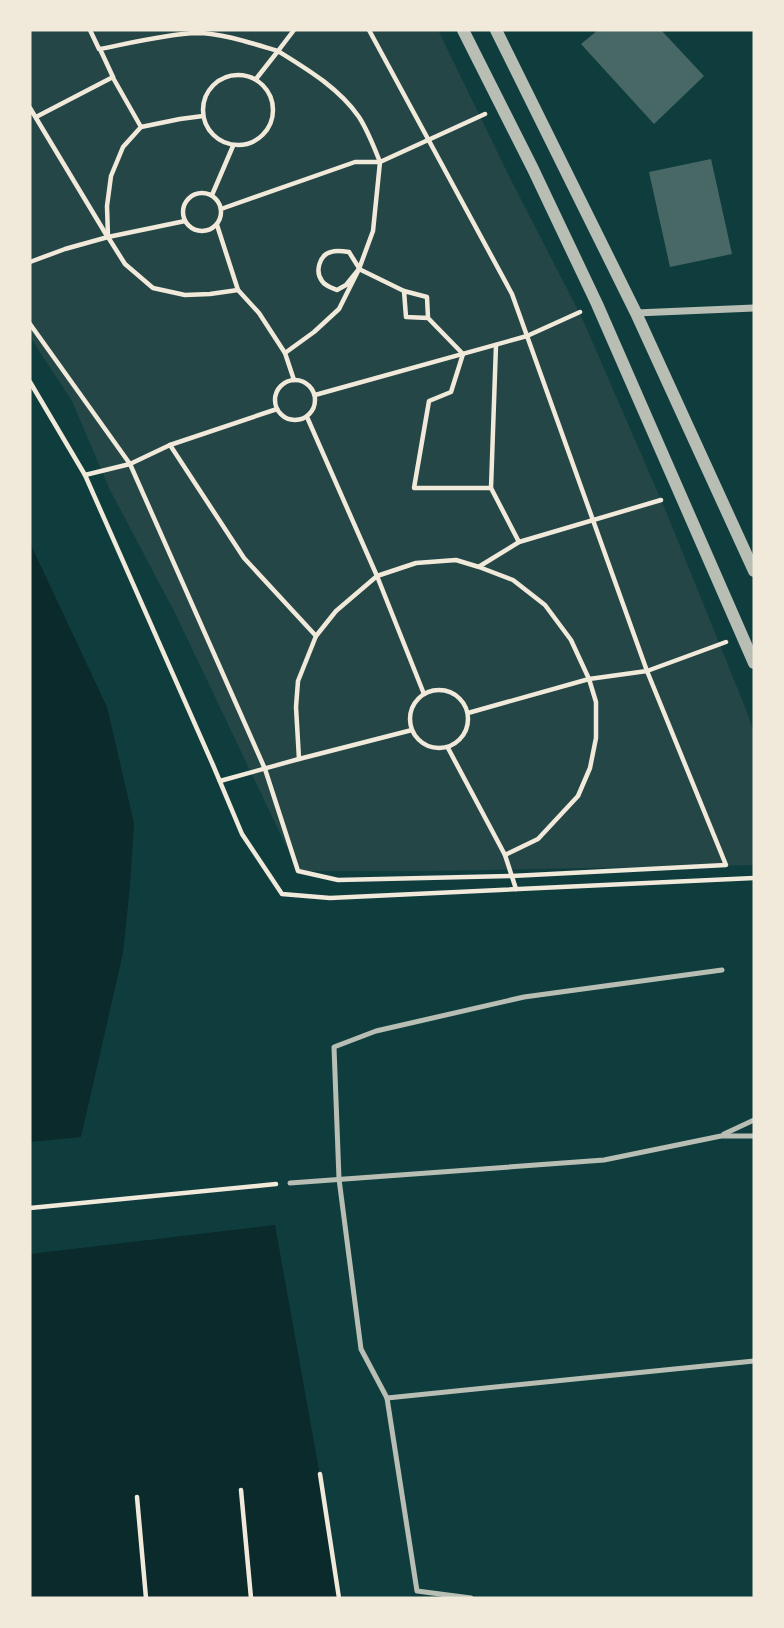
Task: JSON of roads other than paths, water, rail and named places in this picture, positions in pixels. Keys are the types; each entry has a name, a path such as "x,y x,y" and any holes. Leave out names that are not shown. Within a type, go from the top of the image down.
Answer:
{"street":[{"path":"463,30 597,304 754,663"},
{"path":"496,30 636,313 754,571"},
{"path":"636,313 754,308"}],"lane":[{"path":"471,1598 417,1591 387,1398 361,1349 339,1179 334,1046 376,1031 524,997 722,970"},
{"path":"721,1136 754,1120"},
{"path":"290,1183 604,1160 721,1136 754,1136"},
{"path":"387,1398 754,1361"}]}
